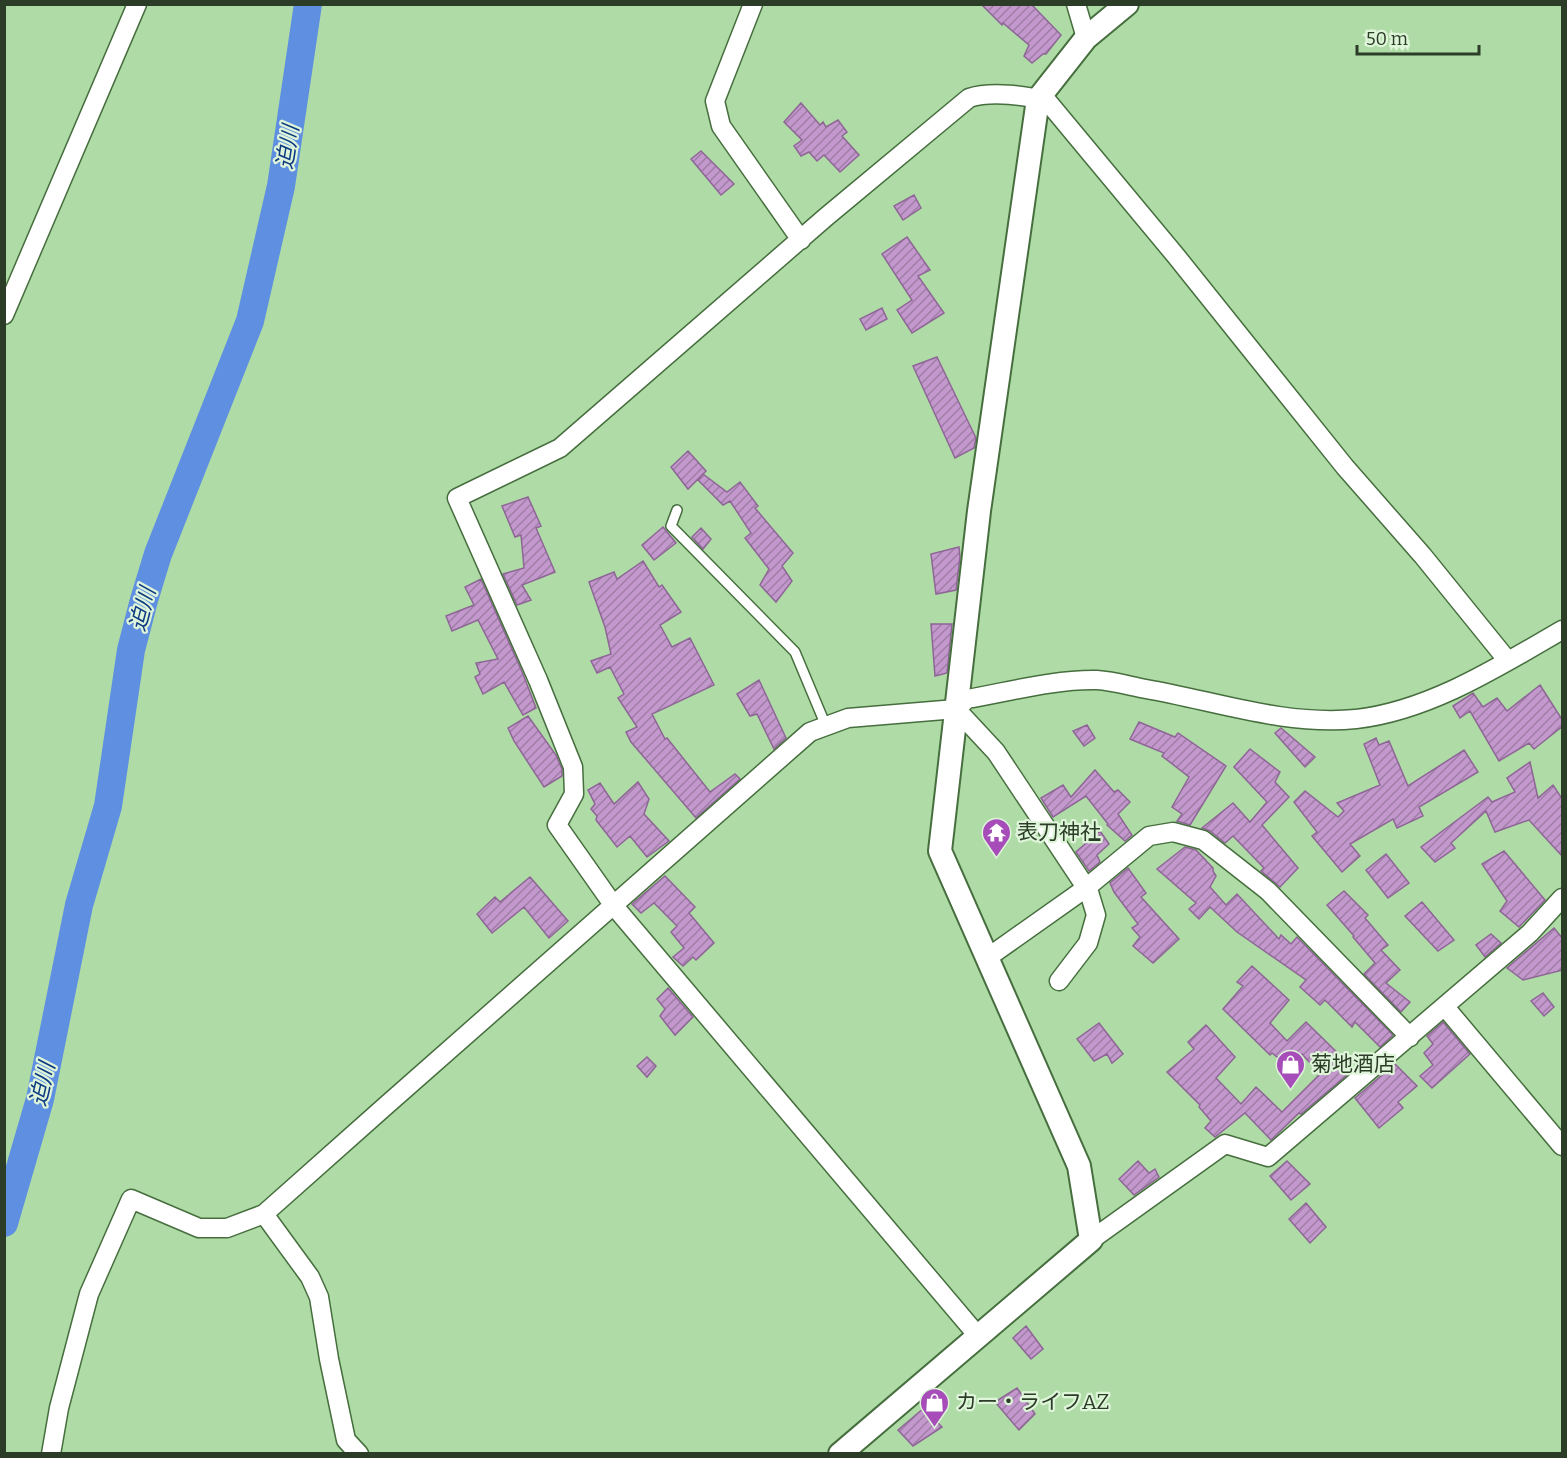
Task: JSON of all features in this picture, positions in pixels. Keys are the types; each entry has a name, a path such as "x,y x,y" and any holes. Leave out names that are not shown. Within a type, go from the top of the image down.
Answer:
{"street":[{"path":"4,315 137,4"},
{"path":"753,4 715,101 721,126 801,240"},
{"path":"1076,4 1086,38"},
{"path":"1091,1240 1079,1166 940,850 979,511 1038,99 1086,38 1127,4"},
{"path":"978,1336 614,906 556,825 574,794 573,767 538,680 457,498 560,448 969,98 982,93 1038,99 1048,102 1176,256 1345,467 1423,556 1508,661"},
{"path":"51,1454 58,1408 89,1294 130,1199 199,1228 227,1228 264,1214 502,1001 614,906 810,732 848,718 956,709 967,699 1068,681 1098,680 1281,717 1309,720 1357,718 1406,708 1477,678 1563,630"},
{"path":"956,709 996,752 1089,892 1096,915 1088,943 1059,981"},
{"path":"987,958 1086,888 1149,836 1173,832 1203,840 1268,891 1410,1037"},
{"path":"840,1454 1091,1240 1225,1144 1268,1157 1530,933 1563,898"},
{"path":"1445,1007 1563,1146"},
{"path":"264,1214 310,1277 319,1297 346,1440 359,1454"}],"lane":[{"path":"677,510 671,526 795,652 826,726"}],"building":[{"path":"981,4 1031,4 1061,35 1046,54 1032,63 1024,56 1029,45 1003,23 1002,25"},
{"path":"801,103 820,125 823,122 826,127 838,120 847,132 842,136 859,155 840,172 824,155 817,161 809,152 801,156 794,146 802,140 784,122"},
{"path":"701,151 734,184 721,195 691,159"},
{"path":"914,195 921,208 903,220 894,206"},
{"path":"907,237 930,270 918,276 944,313 912,333 897,310 912,300 882,254"},
{"path":"882,308 887,319 866,330 860,319"},
{"path":"937,357 976,438 974,448 955,458 913,366"},
{"path":"688,451 706,471 688,489 671,467"},
{"path":"703,474 727,492 740,482 758,506 755,508 793,553 782,566 792,581 776,602 760,585 769,569 745,538 751,533 730,501 723,505 698,480"},
{"path":"528,497 541,526 536,528 555,572 522,585 531,600 517,605 503,574 524,568 521,535 515,537 502,506"},
{"path":"663,527 676,543 654,560 642,545"},
{"path":"701,528 711,539 703,549 692,537"},
{"path":"959,547 956,590 936,594 931,554"},
{"path":"643,561 659,587 662,585 681,612 660,625 672,647 690,638 714,685 652,714 665,739 667,738 710,792 735,774 740,779 696,818 631,742 626,732 637,727 618,698 624,694 610,667 597,673 591,661 611,654 605,627 589,582 614,572 617,579"},
{"path":"481,579 536,708 523,715 504,682 483,694 475,677 480,674 476,663 498,659 478,620 452,631 446,616 474,605 465,587"},
{"path":"931,624 952,624 947,673 935,676"},
{"path":"759,680 786,738 774,749 757,714 750,716 737,694"},
{"path":"1540,685 1563,721 1563,726 1534,749 1529,743 1499,761 1470,711 1460,718 1453,706 1473,693 1483,707 1497,698 1507,711"},
{"path":"528,716 556,755 562,769 562,776 544,787 508,728"},
{"path":"1139,722 1175,737 1178,733 1226,766 1190,825 1177,821 1182,814 1172,807 1189,777 1162,756 1164,753 1130,739"},
{"path":"1087,725 1095,738 1084,746 1073,731"},
{"path":"1281,728 1315,757 1305,767 1275,733"},
{"path":"1376,738 1379,745 1389,741 1408,786 1464,750 1478,772 1419,807 1423,816 1397,828 1393,819 1350,844 1360,856 1342,872 1312,836 1317,832 1294,802 1305,791 1338,817 1344,811 1337,803 1380,785 1364,744"},
{"path":"1250,749 1280,772 1275,782 1289,797 1262,825 1298,868 1280,887 1261,871 1264,868 1233,836 1225,843 1210,831 1202,828 1233,803 1250,822 1267,802 1234,767"},
{"path":"1530,762 1538,798 1553,785 1563,800 1563,857 1529,820 1495,832 1486,811 1451,843 1455,848 1435,862 1421,847 1488,797 1492,802 1515,792 1507,778"},
{"path":"1095,770 1114,792 1118,790 1130,802 1118,814 1132,835 1125,841 1107,825 1086,796 1053,817 1041,798 1063,785 1071,797"},
{"path":"638,782 649,799 644,814 669,841 647,857 630,836 617,847 596,820 597,816 591,809 595,804 588,790 600,783 614,804"},
{"path":"1100,831 1109,844 1097,855 1100,862 1089,871 1076,852"},
{"path":"1185,847 1196,850 1213,868 1216,876 1210,887 1226,905 1237,894 1279,939 1281,935 1291,944 1297,937 1393,1035 1380,1047 1355,1022 1352,1027 1325,1000 1320,1005 1300,987 1306,980 1237,932 1210,907 1199,919 1189,909 1196,903 1157,869"},
{"path":"1504,851 1545,900 1519,927 1500,911 1507,901 1482,864"},
{"path":"1386,854 1409,883 1388,898 1366,870"},
{"path":"1128,868 1146,893 1141,897 1179,939 1153,963 1133,946 1140,937 1132,928 1138,924 1110,883"},
{"path":"665,876 695,907 689,913 714,943 696,960 693,957 683,966 673,957 684,948 671,932 677,926 654,903 641,913 632,904"},
{"path":"530,877 568,921 549,938 524,907 492,933 477,914 495,897 500,902"},
{"path":"1344,891 1368,915 1365,918 1388,945 1381,950 1400,970 1386,983 1410,1002 1401,1012 1364,974 1375,963 1327,905"},
{"path":"1422,902 1454,940 1438,951 1405,916"},
{"path":"1554,928 1563,939 1563,970 1523,980 1507,968"},
{"path":"1491,934 1501,943 1485,957 1476,945"},
{"path":"1252,966 1289,1000 1270,1023 1287,1041 1306,1022 1354,1069 1301,1114 1299,1113 1271,1140 1245,1113 1215,1137 1205,1128 1211,1121 1199,1107 1200,1105 1167,1072 1194,1049 1188,1042 1206,1025 1235,1057 1216,1078 1241,1104 1256,1087 1282,1112 1320,1074 1302,1054 1287,1065 1272,1053 1270,1055 1223,1009 1243,986 1237,982"},
{"path":"668,988 693,1017 675,1035 660,1016 665,1009 657,999"},
{"path":"1543,993 1554,1007 1544,1016 1531,1001"},
{"path":"1443,1022 1470,1054 1432,1088 1420,1076 1433,1065 1424,1053 1433,1044 1427,1036"},
{"path":"1099,1023 1123,1054 1112,1063 1107,1054 1094,1061 1077,1039"},
{"path":"647,1057 656,1066 647,1077 637,1066"},
{"path":"1395,1064 1417,1086 1398,1102 1403,1108 1379,1128 1355,1098"},
{"path":"1138,1161 1149,1173 1155,1169 1159,1177 1134,1195 1119,1179"},
{"path":"1287,1161 1310,1184 1291,1200 1270,1176"},
{"path":"1306,1203 1326,1227 1310,1243 1289,1219"},
{"path":"1026,1326 1043,1349 1031,1359 1013,1338"},
{"path":"1017,1388 1035,1414 1019,1430 995,1402"},
{"path":"924,1408 942,1427 913,1446 898,1430"}],"waterway":[{"name":"迫川","path":"4,1223 40,1099 79,905 108,806 131,650 144,600 158,554 250,321 281,186 308,4"}],"place":[{"name":"表刀神社","path":"996,858"},
{"name":"菊地酒店","path":"1290,1090"},
{"name":"カー・ライフAZ","path":"935,1428"}]}
